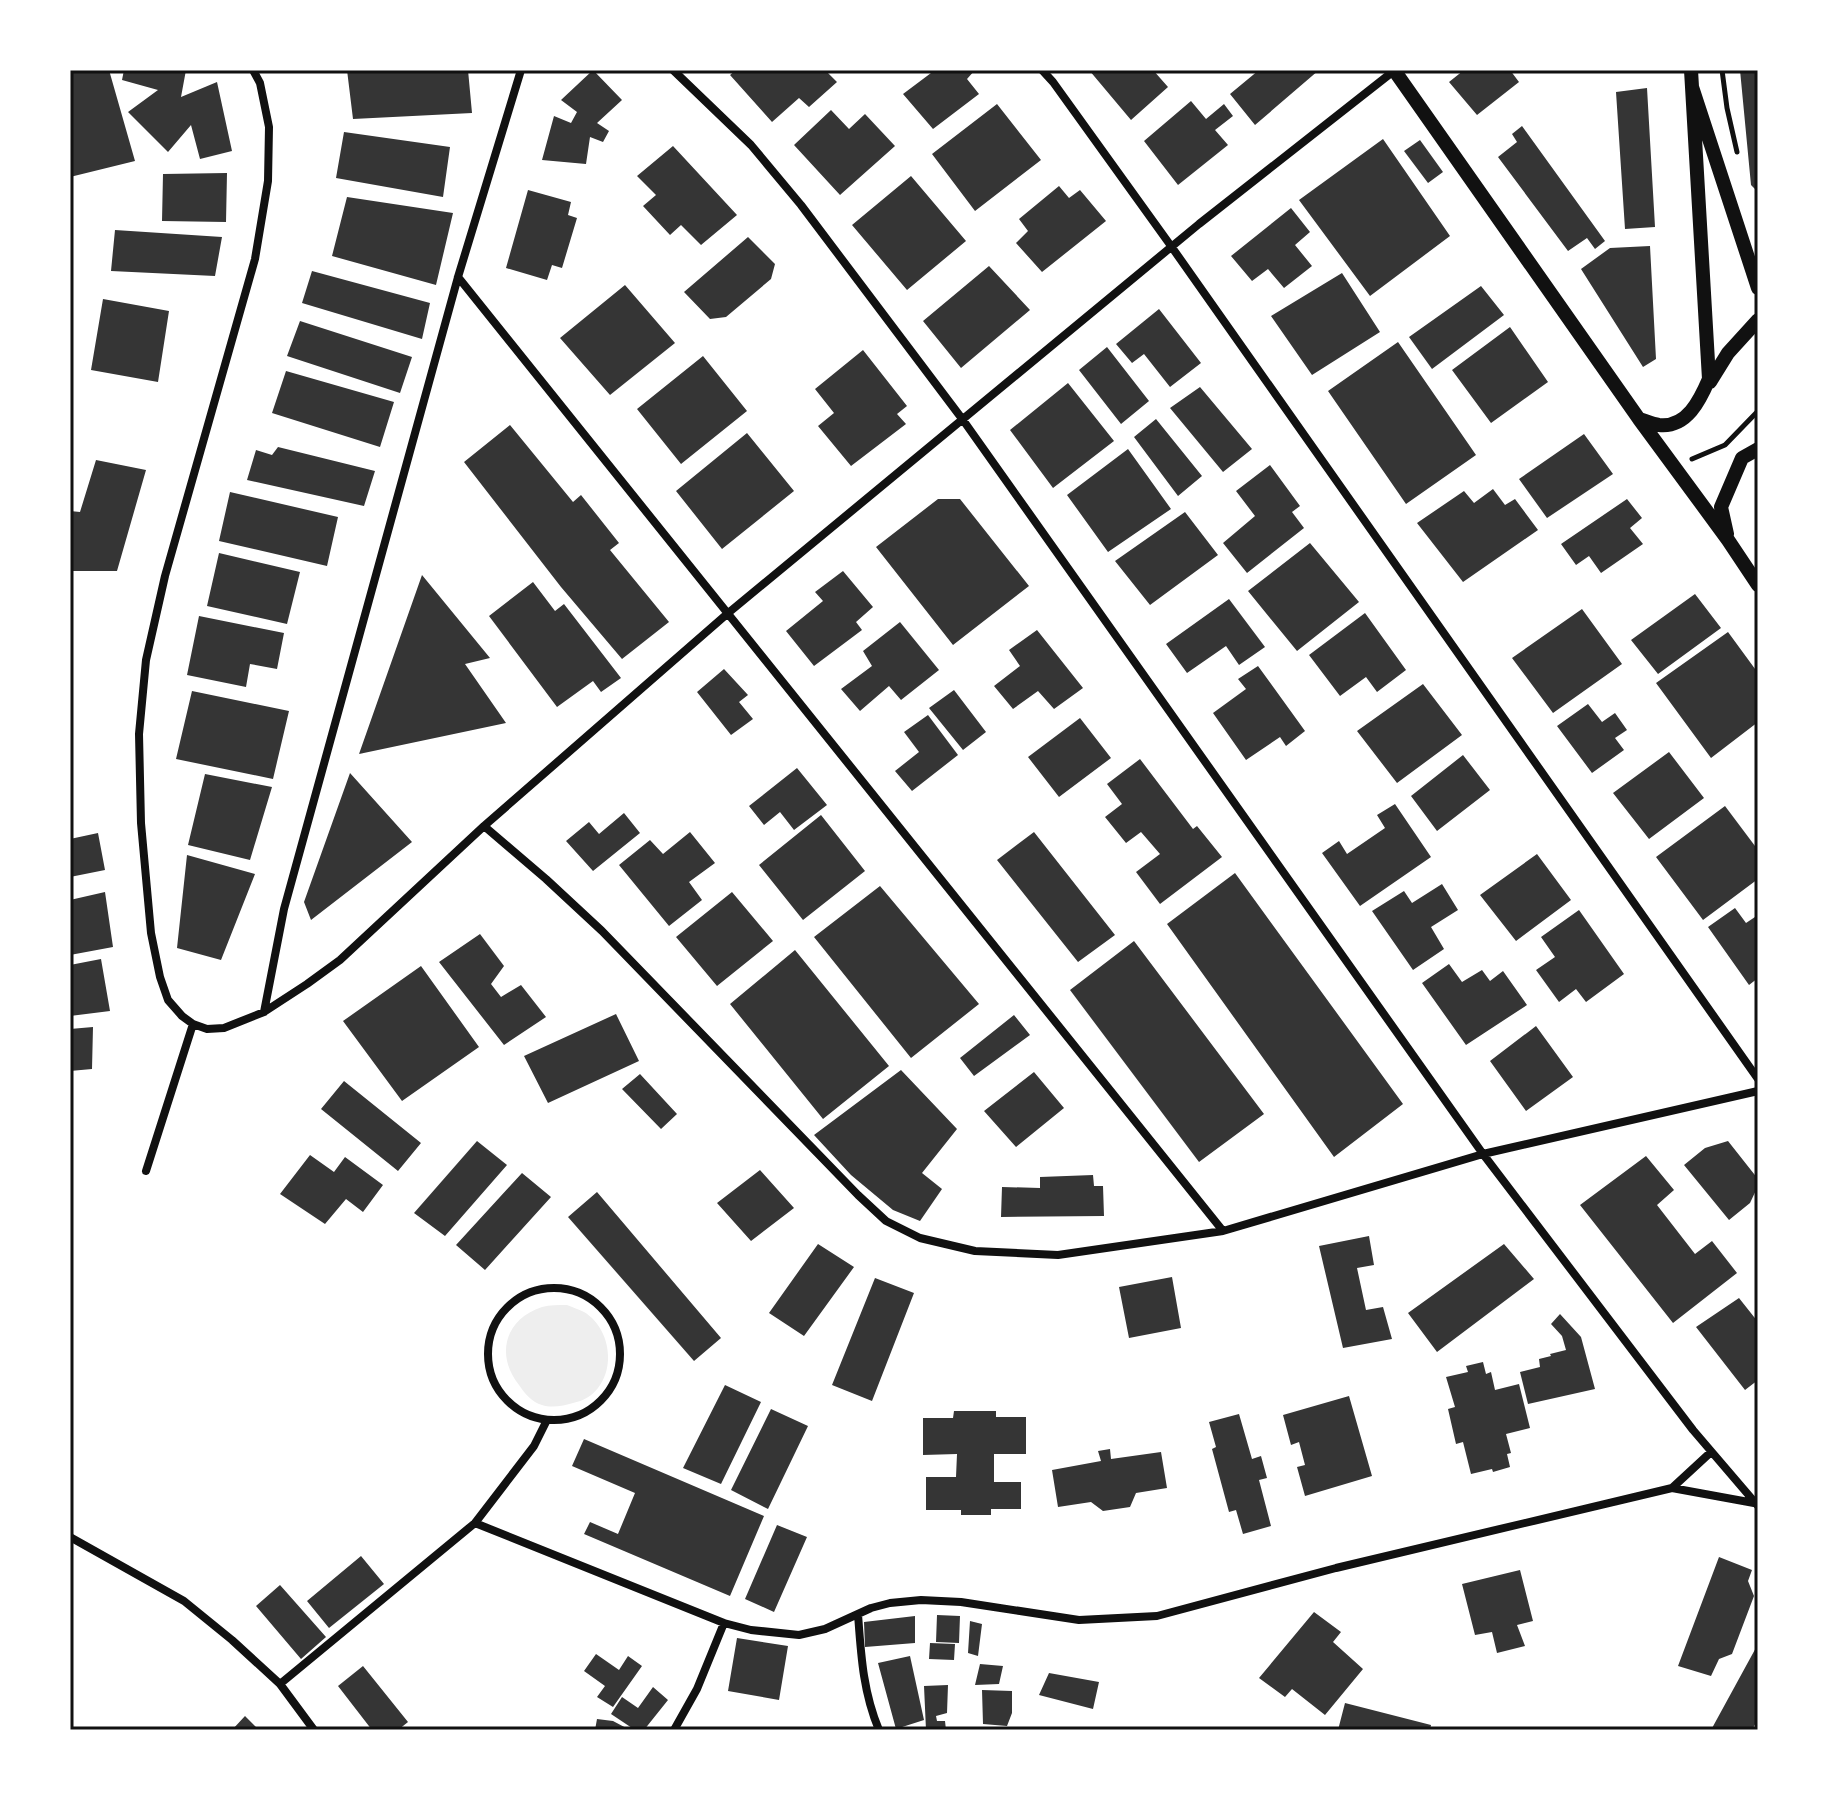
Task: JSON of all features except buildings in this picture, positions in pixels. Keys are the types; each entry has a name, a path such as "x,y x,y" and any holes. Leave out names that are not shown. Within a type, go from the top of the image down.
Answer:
{"street":[{"path":"253,70 260,83 269,127 268,181 255,259 165,576 146,660 139,734 141,823 154,948 160,977 168,1000 182,1016 207,1029 224,1028 264,1012 340,960 484,826 727,614 1171,246 1395,70 1758,585"},
{"path":"264,1012 284,909 458,277 521,70"},
{"path":"673,70 751,145 801,205 963,420 1483,1154 1711,1452 1756,1505"},
{"path":"1042,70 1171,246 1758,1079"},
{"path":"1639,419 1660,425 1675,423 1697,406 1709,379 1691,70"},
{"path":"1692,87 1755,264 1758,288"},
{"path":"458,277 1223,1231"},
{"path":"1703,393 1728,353 1758,320"},
{"path":"1728,540 1721,507 1742,458 1758,449"},
{"path":"484,826 602,931 886,1221 920,1238 975,1251 1058,1255 1223,1231 1483,1154 1758,1091"},
{"path":"146,1171 193,1024"},
{"path":"561,1287 583,1294 602,1307 615,1327 621,1349 618,1372 608,1393 591,1409 570,1419 547,1420 524,1414 505,1401 493,1381 487,1359 489,1336 500,1315 516,1298 538,1289 561,1287"},
{"path":"280,1684 475,1523 534,1446 547,1420"},
{"path":"1672,1488 1711,1452"},
{"path":"475,1523 724,1623 751,1630 799,1635 825,1629 871,1608 921,1600 961,1602 1079,1620 1157,1616 1336,1568 1672,1488 1756,1505"},
{"path":"70,1537 184,1601 280,1684 314,1730"},
{"path":"858,1614 865,1689 879,1730"},
{"path":"674,1730 697,1689 724,1623"}],"path":[{"path":"1722,70 1737,152"},
{"path":"1675,467 1725,445 1758,411"}],"shaded area":[{"path":"567,1305 584,1312 599,1327 607,1347 607,1369 598,1388 587,1398 566,1405 538,1404 512,1374 507,1362 508,1339 519,1320 529,1313 545,1306"}]}
